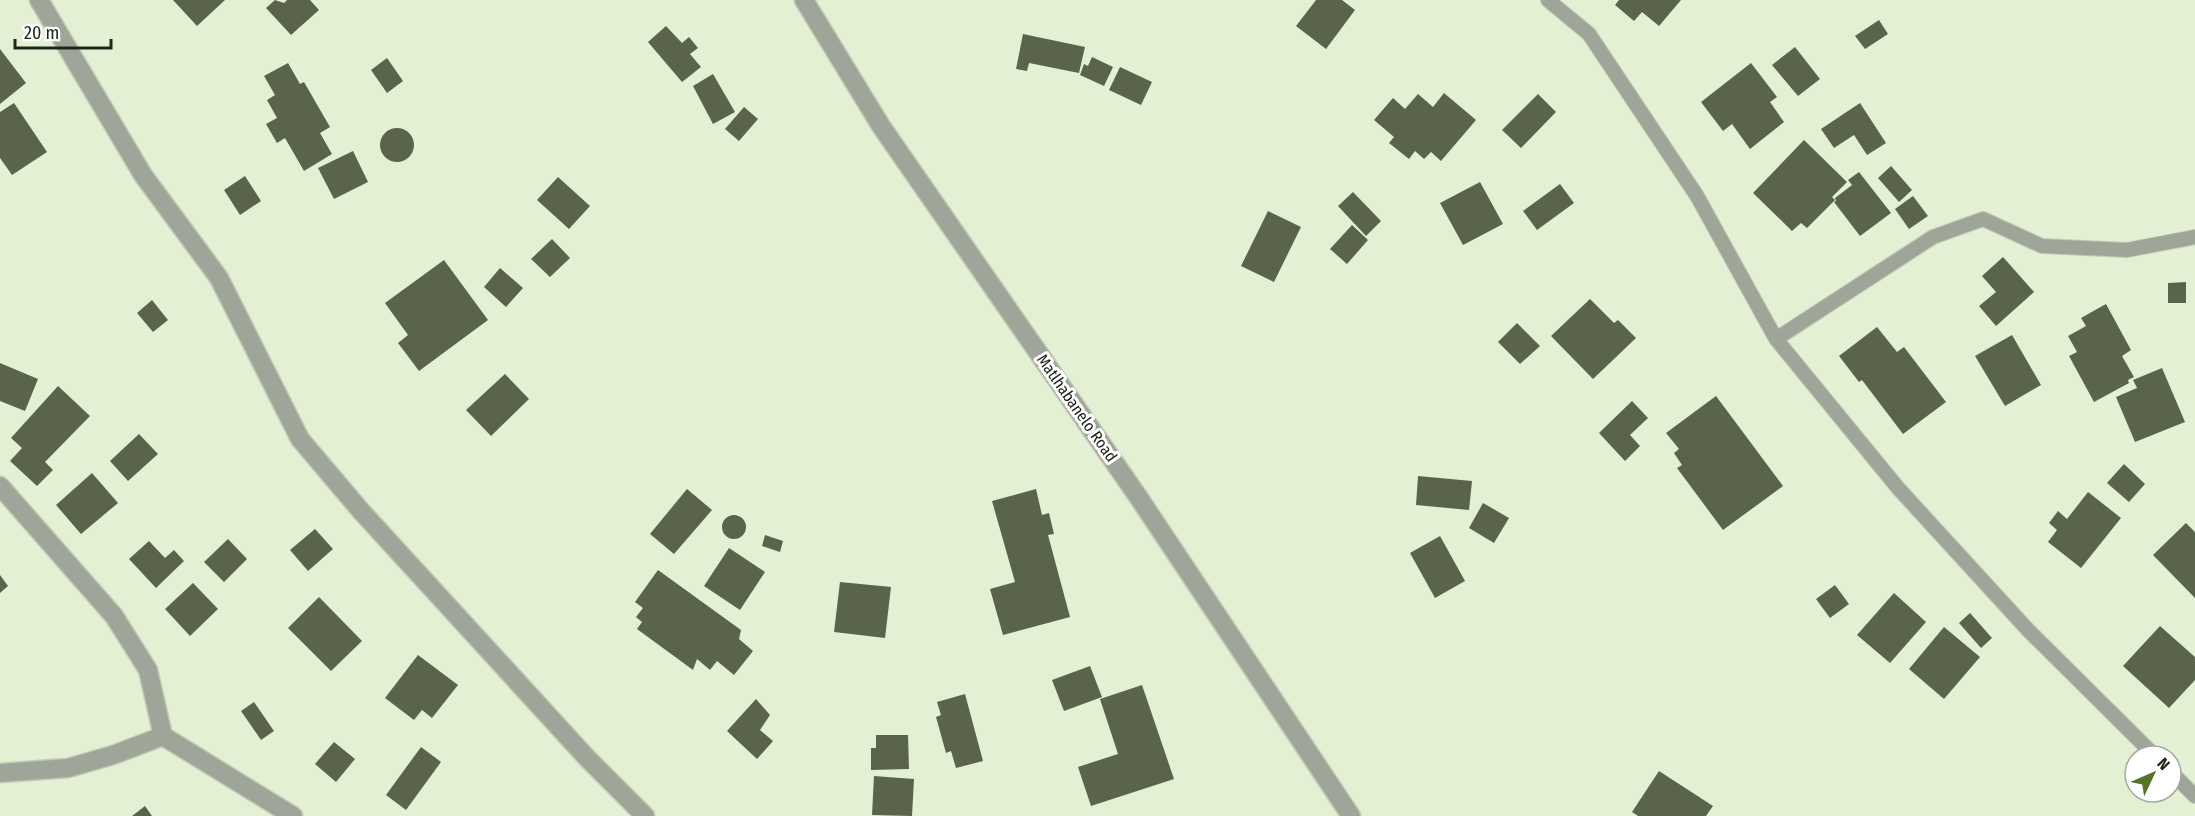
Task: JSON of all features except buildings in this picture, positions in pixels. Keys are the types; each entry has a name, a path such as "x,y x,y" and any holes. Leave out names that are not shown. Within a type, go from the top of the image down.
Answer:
{"street":[{"path":"39,0 143,175 219,278 300,439 384,537 588,759 645,816"},
{"name":"Matlhabanelo Road","path":"804,0 881,126 1139,498 1351,816"},
{"path":"0,486 114,616 148,670 163,736 293,816"},
{"path":"0,773 68,768 113,755 163,736"}],"lane":[{"path":"1548,0 1589,34 1697,196 1776,339 1898,488 2028,630 2143,744"},
{"path":"1776,339 1933,237 1983,219 2042,246 2127,250 2195,237"},
{"path":"2183,784 2195,796"}]}
